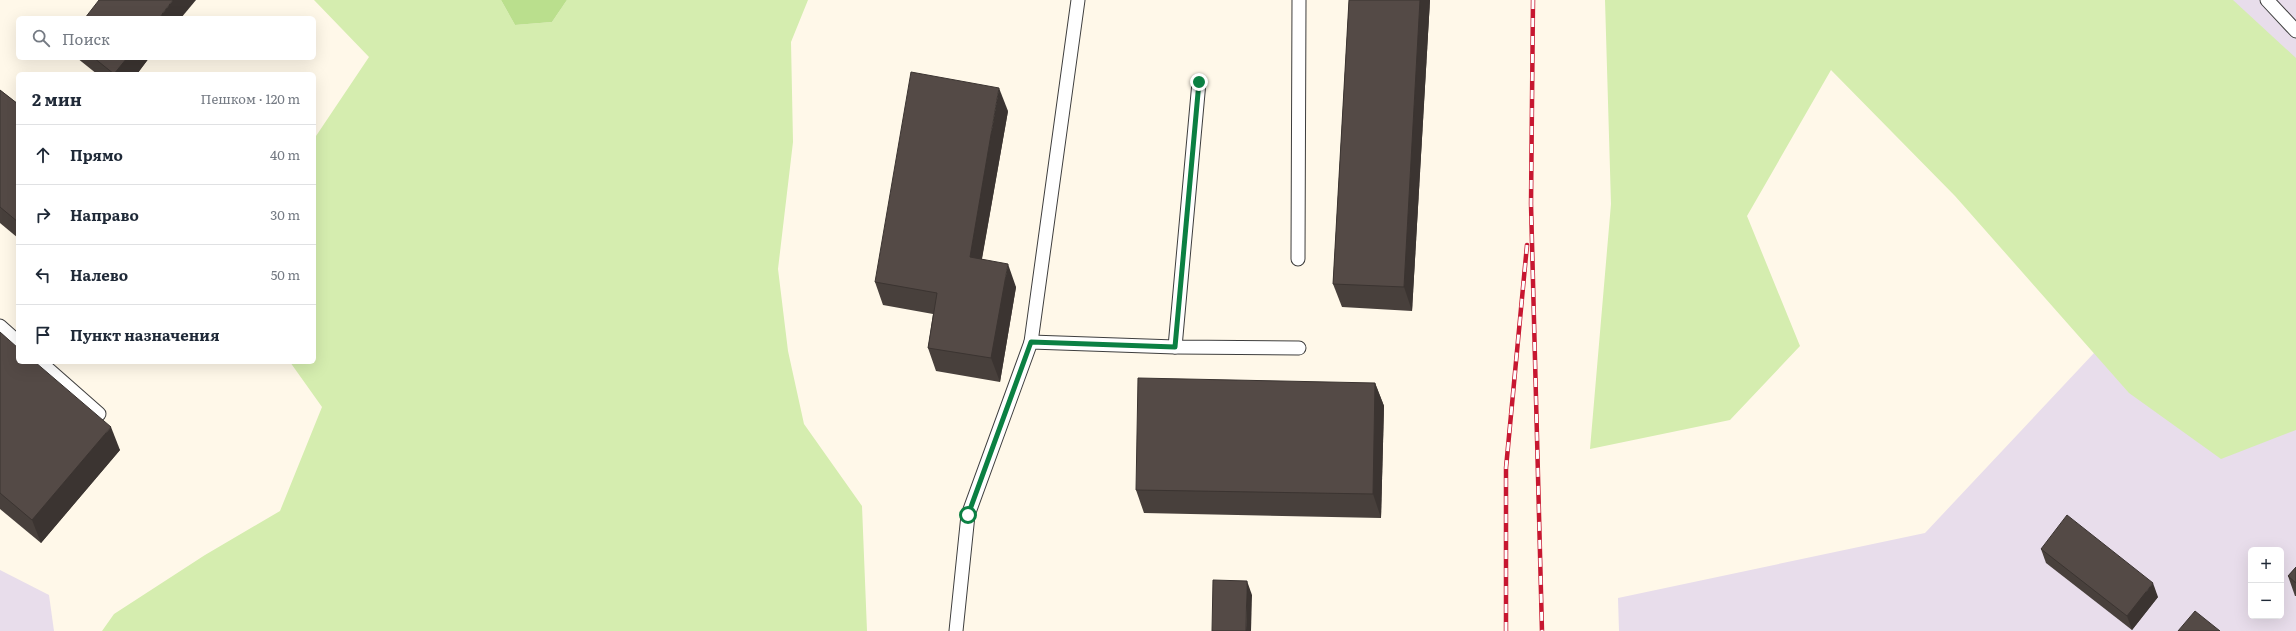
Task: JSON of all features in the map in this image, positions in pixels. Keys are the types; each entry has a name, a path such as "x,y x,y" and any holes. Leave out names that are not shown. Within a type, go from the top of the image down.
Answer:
{"lane":[{"path":"956,631 968,515 1031,342 1078,0"},
{"path":"1298,259 1299,0"},
{"path":"2267,0 2296,31"},
{"path":"1175,347 1199,82"},
{"path":"0,326 16,340"},
{"path":"1031,342 1175,347 1300,348"},
{"path":"42,364 99,414"}],"shaded area":[{"path":"2225,0 2296,0 2296,67"},
{"path":"2296,138 2296,631 1619,631 1618,598 1925,533"},
{"path":"0,570 49,595 54,631 0,631"}],"green space":[{"path":"314,0 501,0 515,25 552,22 567,0 808,0 791,42 793,142 778,269 788,351 804,424 862,506 867,631 102,631 114,614 205,555 280,511 322,407 291,364 316,364 316,136 369,57"},
{"path":"501,0 567,0 552,22 515,25"},
{"path":"1605,0 2233,0 2296,58 2296,430 2221,459 2129,393 1955,196 1831,70 1747,216 1800,346 1730,420 1590,449 1611,204"}],"building":[{"path":"99,0 173,0 161,16 87,16"},
{"path":"1349,0 1420,0 1404,287 1333,284"},
{"path":"96,60 125,60 116,72 112,72"},
{"path":"911,72 999,88 970,257 1008,264 991,358 928,348 937,293 875,282"},
{"path":"0,90 16,102 16,220 0,207"},
{"path":"0,332 16,346 16,364 37,364 111,427 32,520 0,493"},
{"path":"1138,378 1375,383 1373,494 1136,490"},
{"path":"2067,515 2153,583 2127,616 2041,549"},
{"path":"2296,567 2296,583 2288,576"},
{"path":"1213,580 1247,581 1246,631 1212,631"},
{"path":"2195,611 2220,631 2178,631"}],"railway":[{"path":"1533,0 1531,204 1542,631"},
{"path":"1506,631 1506,468 1527,245"}],"route":[{"path":"968,515 1031,342 1175,347 1199,82"}]}
